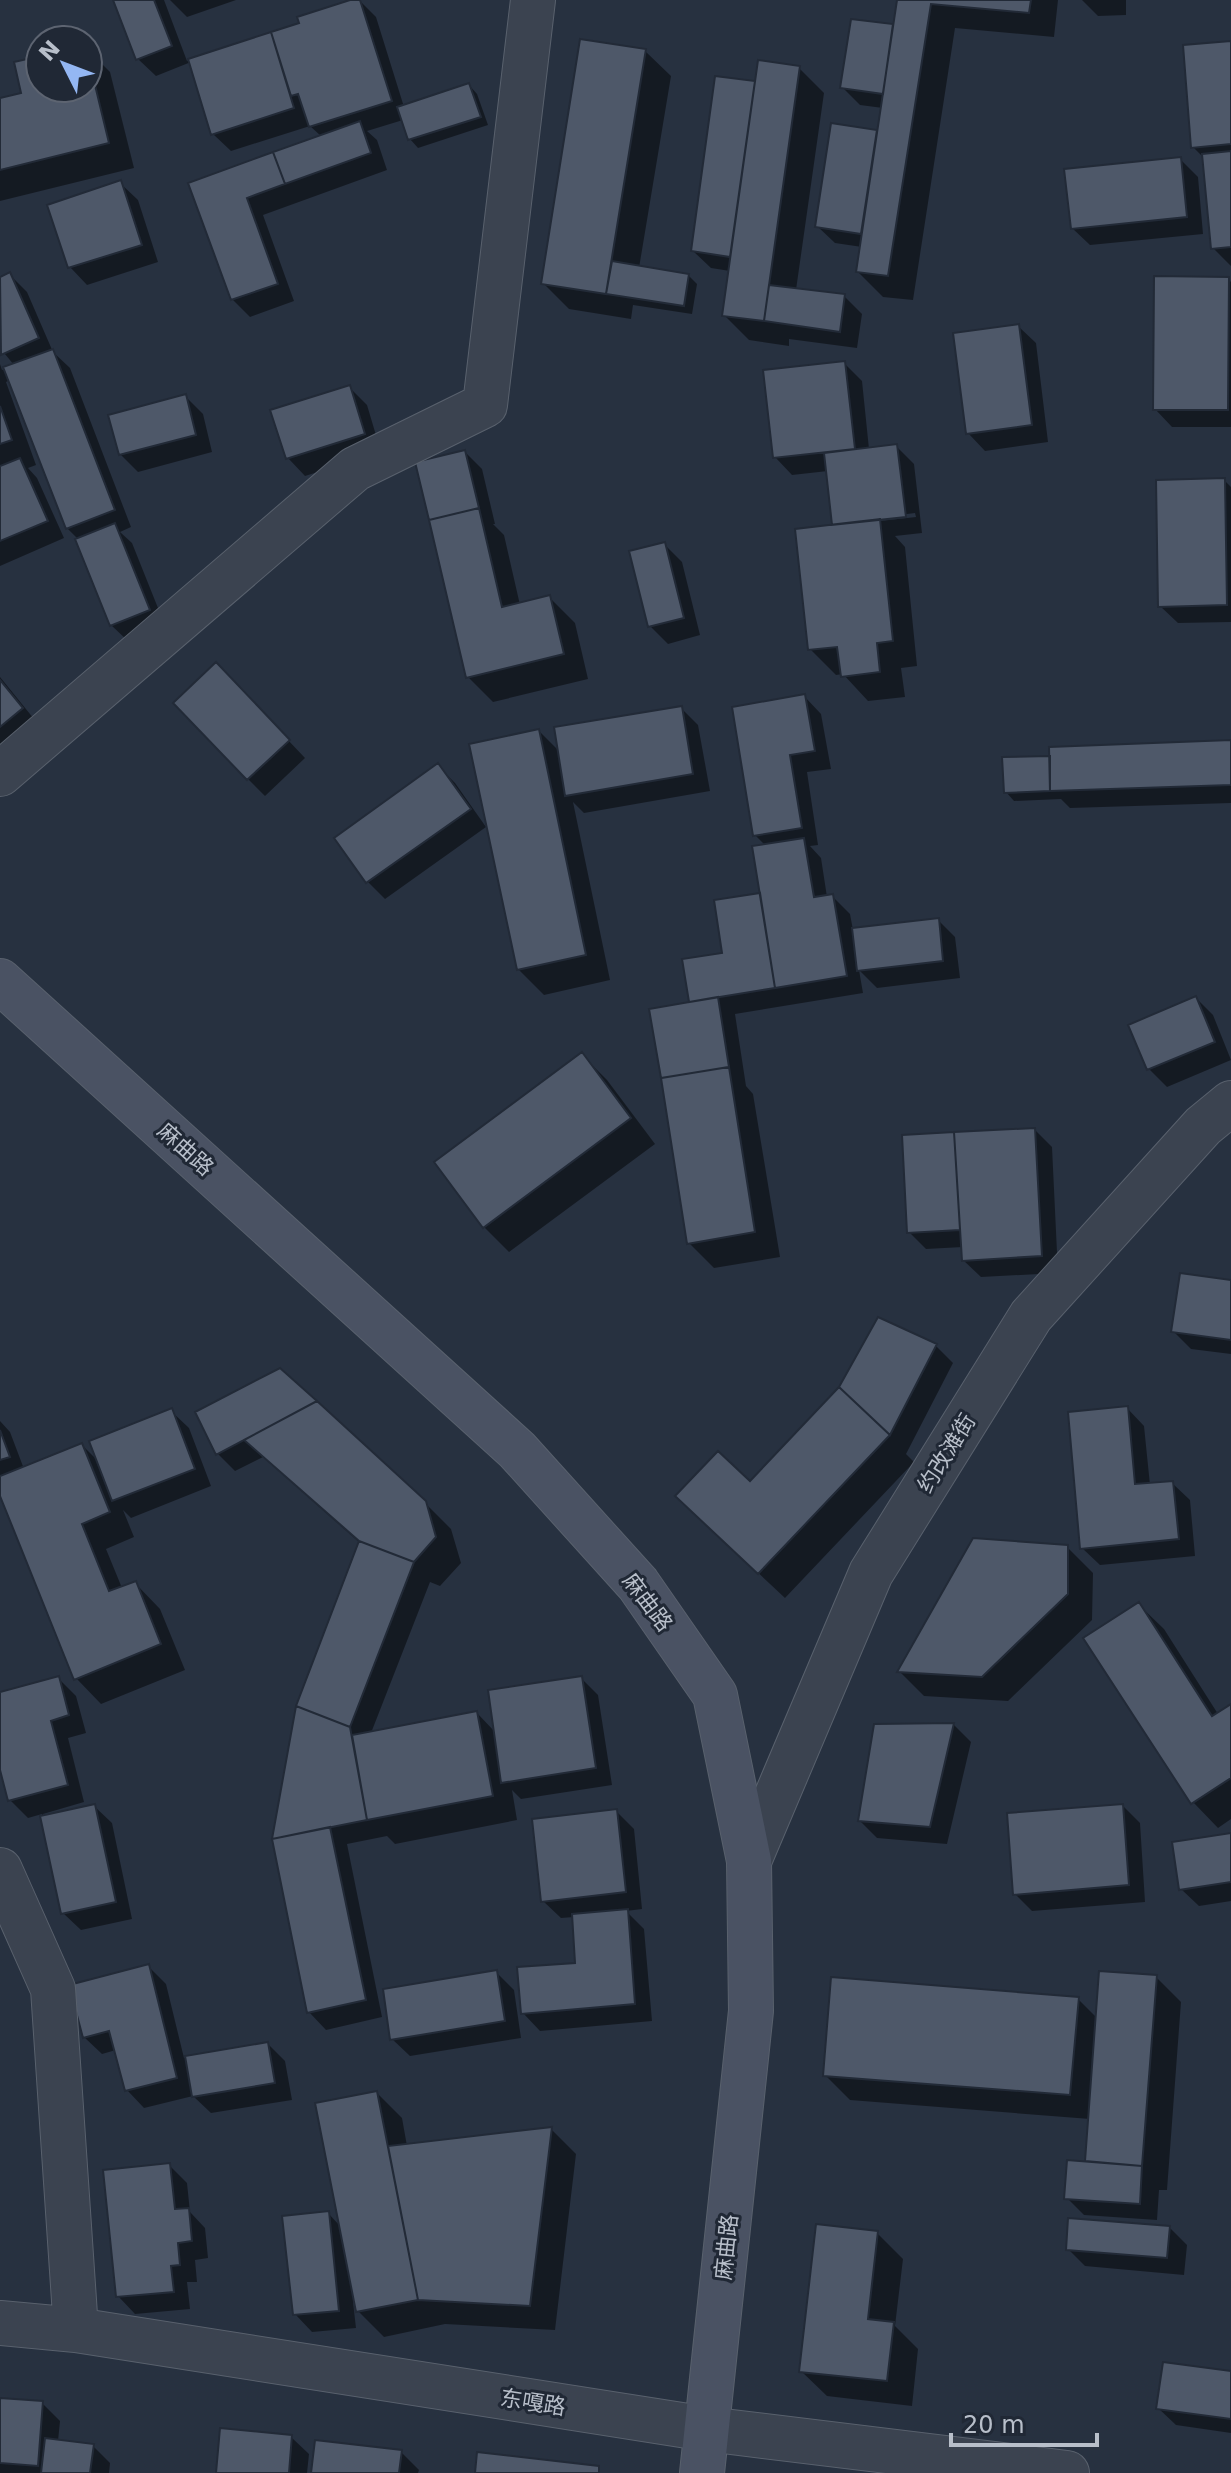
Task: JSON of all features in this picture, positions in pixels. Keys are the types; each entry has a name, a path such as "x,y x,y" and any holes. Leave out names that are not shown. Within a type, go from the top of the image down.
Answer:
{"main road":[{"name":"麻曲路","path":"0,981 517,1450 638,1584 715,1695 749,1861 751,2011 702,2473"}],"street":[{"path":"0,774 355,469 485,405 533,0"},
{"name":"约改滩街","path":"749,1861 871,1573 1031,1316 1203,1126 1231,1103"},
{"path":"0,1870 53,1989 76,2330"},
{"name":"东嘎路","path":"0,2323 76,2330 707,2429 1067,2473"}],"building":[{"path":"113,0 154,0 172,46 136,60"},
{"path":"350,0 360,0 392,101 309,127 298,94 291,96 271,32 299,23 297,17"},
{"path":"897,0 1031,0 1029,13 931,4 888,276 856,272"},
{"path":"851,19 893,24 883,94 840,88"},
{"path":"271,32 294,108 211,135 188,59"},
{"path":"580,39 646,49 606,294 541,284"},
{"path":"1231,41 1231,144 1191,148 1183,45"},
{"path":"24,60 24,104 100,104 109,143 0,170 0,98 21,93 14,62"},
{"path":"758,60 800,66 764,321 722,316"},
{"path":"715,76 755,81 730,257 691,251"},
{"path":"469,83 481,117 408,140 397,107"},
{"path":"360,121 371,153 285,184 273,152"},
{"path":"831,123 877,130 861,234 815,227"},
{"path":"1231,151 1231,247 1211,249 1202,154"},
{"path":"273,152 285,184 247,198 278,284 231,300 188,183"},
{"path":"1181,157 1187,217 1071,229 1064,169"},
{"path":"121,180 142,245 68,268 47,205"},
{"path":"612,261 689,274 684,306 606,294"},
{"path":"10,272 39,338 1,355 0,277"},
{"path":"1154,276 1229,277 1228,410 1153,410"},
{"path":"769,285 845,294 840,332 764,321"},
{"path":"1019,324 1032,425 966,434 953,333"},
{"path":"53,349 115,510 66,529 3,367"},
{"path":"845,361 855,449 773,458 763,370"},
{"path":"350,385 365,434 286,459 270,410"},
{"path":"186,394 196,435 119,455 108,415"},
{"path":"0,406 12,440 0,444"},
{"path":"897,444 906,517 832,525 824,453"},
{"path":"465,450 479,508 429,520 415,462"},
{"path":"20,458 48,521 0,541 0,466"},
{"path":"1225,478 1227,605 1158,607 1156,480"},
{"path":"479,508 502,607 550,595 564,654 466,678 429,520"},
{"path":"880,519 893,641 877,643 880,672 841,677 837,647 808,650 795,529"},
{"path":"115,523 150,610 110,626 75,539"},
{"path":"665,542 684,618 648,627 629,551"},
{"path":"216,662 290,740 247,780 173,703"},
{"path":"0,680 23,708 0,727"},
{"path":"805,694 815,751 790,755 802,828 753,836 732,707"},
{"path":"682,706 693,774 565,796 554,727"},
{"path":"539,729 586,955 517,970 469,744"},
{"path":"1231,740 1231,785 1050,791 1049,747"},
{"path":"1050,756 1050,791 1004,793 1002,757"},
{"path":"438,763 471,809 366,883 334,838"},
{"path":"804,838 814,897 833,894 847,976 775,988 752,846"},
{"path":"760,893 775,988 689,1002 682,959 722,953 714,900"},
{"path":"939,918 943,961 857,971 852,928"},
{"path":"1196,996 1215,1042 1147,1070 1128,1025"},
{"path":"718,997 729,1067 661,1078 649,1009"},
{"path":"582,1052 631,1118 483,1228 434,1162"},
{"path":"729,1067 755,1232 687,1244 661,1078"},
{"path":"1035,1128 1042,1256 962,1261 954,1132"},
{"path":"954,1132 960,1230 907,1233 902,1135"},
{"path":"1180,1273 1231,1280 1231,1340 1171,1332"},
{"path":"878,1317 937,1344 890,1435 839,1387"},
{"path":"280,1368 317,1401 216,1455 195,1412"},
{"path":"839,1387 890,1435 758,1574 675,1496 718,1451 750,1481"},
{"path":"317,1401 426,1501 436,1537 414,1562 359,1541 244,1440"},
{"path":"1128,1406 1135,1484 1173,1481 1179,1539 1080,1549 1068,1412"},
{"path":"172,1408 195,1469 112,1501 89,1441"},
{"path":"0,1430 10,1457 0,1460"},
{"path":"82,1443 110,1512 82,1524 109,1591 136,1581 161,1644 74,1680 0,1496 0,1476"},
{"path":"973,1538 1068,1545 1068,1594 982,1677 897,1672"},
{"path":"359,1541 414,1562 350,1727 296,1706"},
{"path":"1139,1602 1212,1716 1231,1704 1231,1778 1191,1804 1083,1638"},
{"path":"59,1676 69,1715 51,1721 68,1785 8,1801 0,1770 0,1692"},
{"path":"582,1676 596,1768 501,1783 488,1690"},
{"path":"296,1706 350,1727 367,1820 272,1839"},
{"path":"477,1711 493,1796 367,1820 352,1735"},
{"path":"954,1723 930,1827 858,1821 874,1724"},
{"path":"95,1804 116,1902 61,1914 40,1816"},
{"path":"1123,1804 1129,1885 1013,1895 1007,1813"},
{"path":"617,1809 626,1892 541,1902 532,1819"},
{"path":"330,1827 366,2000 307,2013 272,1839"},
{"path":"1231,1833 1231,1882 1179,1890 1172,1842"},
{"path":"628,1909 635,2004 521,2014 517,1967 575,1963 572,1914"},
{"path":"149,1964 177,2078 125,2091 109,2031 83,2038 69,1985"},
{"path":"497,1970 505,2021 390,2040 383,1989"},
{"path":"1099,1971 1157,1975 1142,2166 1085,2161"},
{"path":"831,1977 1079,1997 1070,2095 823,2076"},
{"path":"268,2042 275,2083 192,2097 185,2056"},
{"path":"377,2091 418,2300 356,2312 315,2103"},
{"path":"552,2127 530,2306 418,2300 388,2146"},
{"path":"1067,2160 1142,2166 1140,2204 1064,2199"},
{"path":"170,2163 175,2209 189,2208 192,2241 178,2243 180,2265 171,2266 174,2292 116,2297 103,2170"},
{"path":"329,2211 339,2311 293,2315 282,2216"},
{"path":"1068,2218 1170,2226 1167,2258 1066,2250"},
{"path":"816,2224 878,2231 868,2319 894,2322 887,2381 799,2372"},
{"path":"1163,2362 1231,2371 1231,2419 1156,2409"},
{"path":"0,2398 43,2401 38,2466 0,2463"},
{"path":"220,2428 292,2435 289,2473 216,2473"},
{"path":"45,2438 94,2444 90,2473 41,2473"},
{"path":"315,2440 402,2450 399,2473 311,2473"},
{"path":"477,2452 599,2466 599,2473 475,2473"}]}
